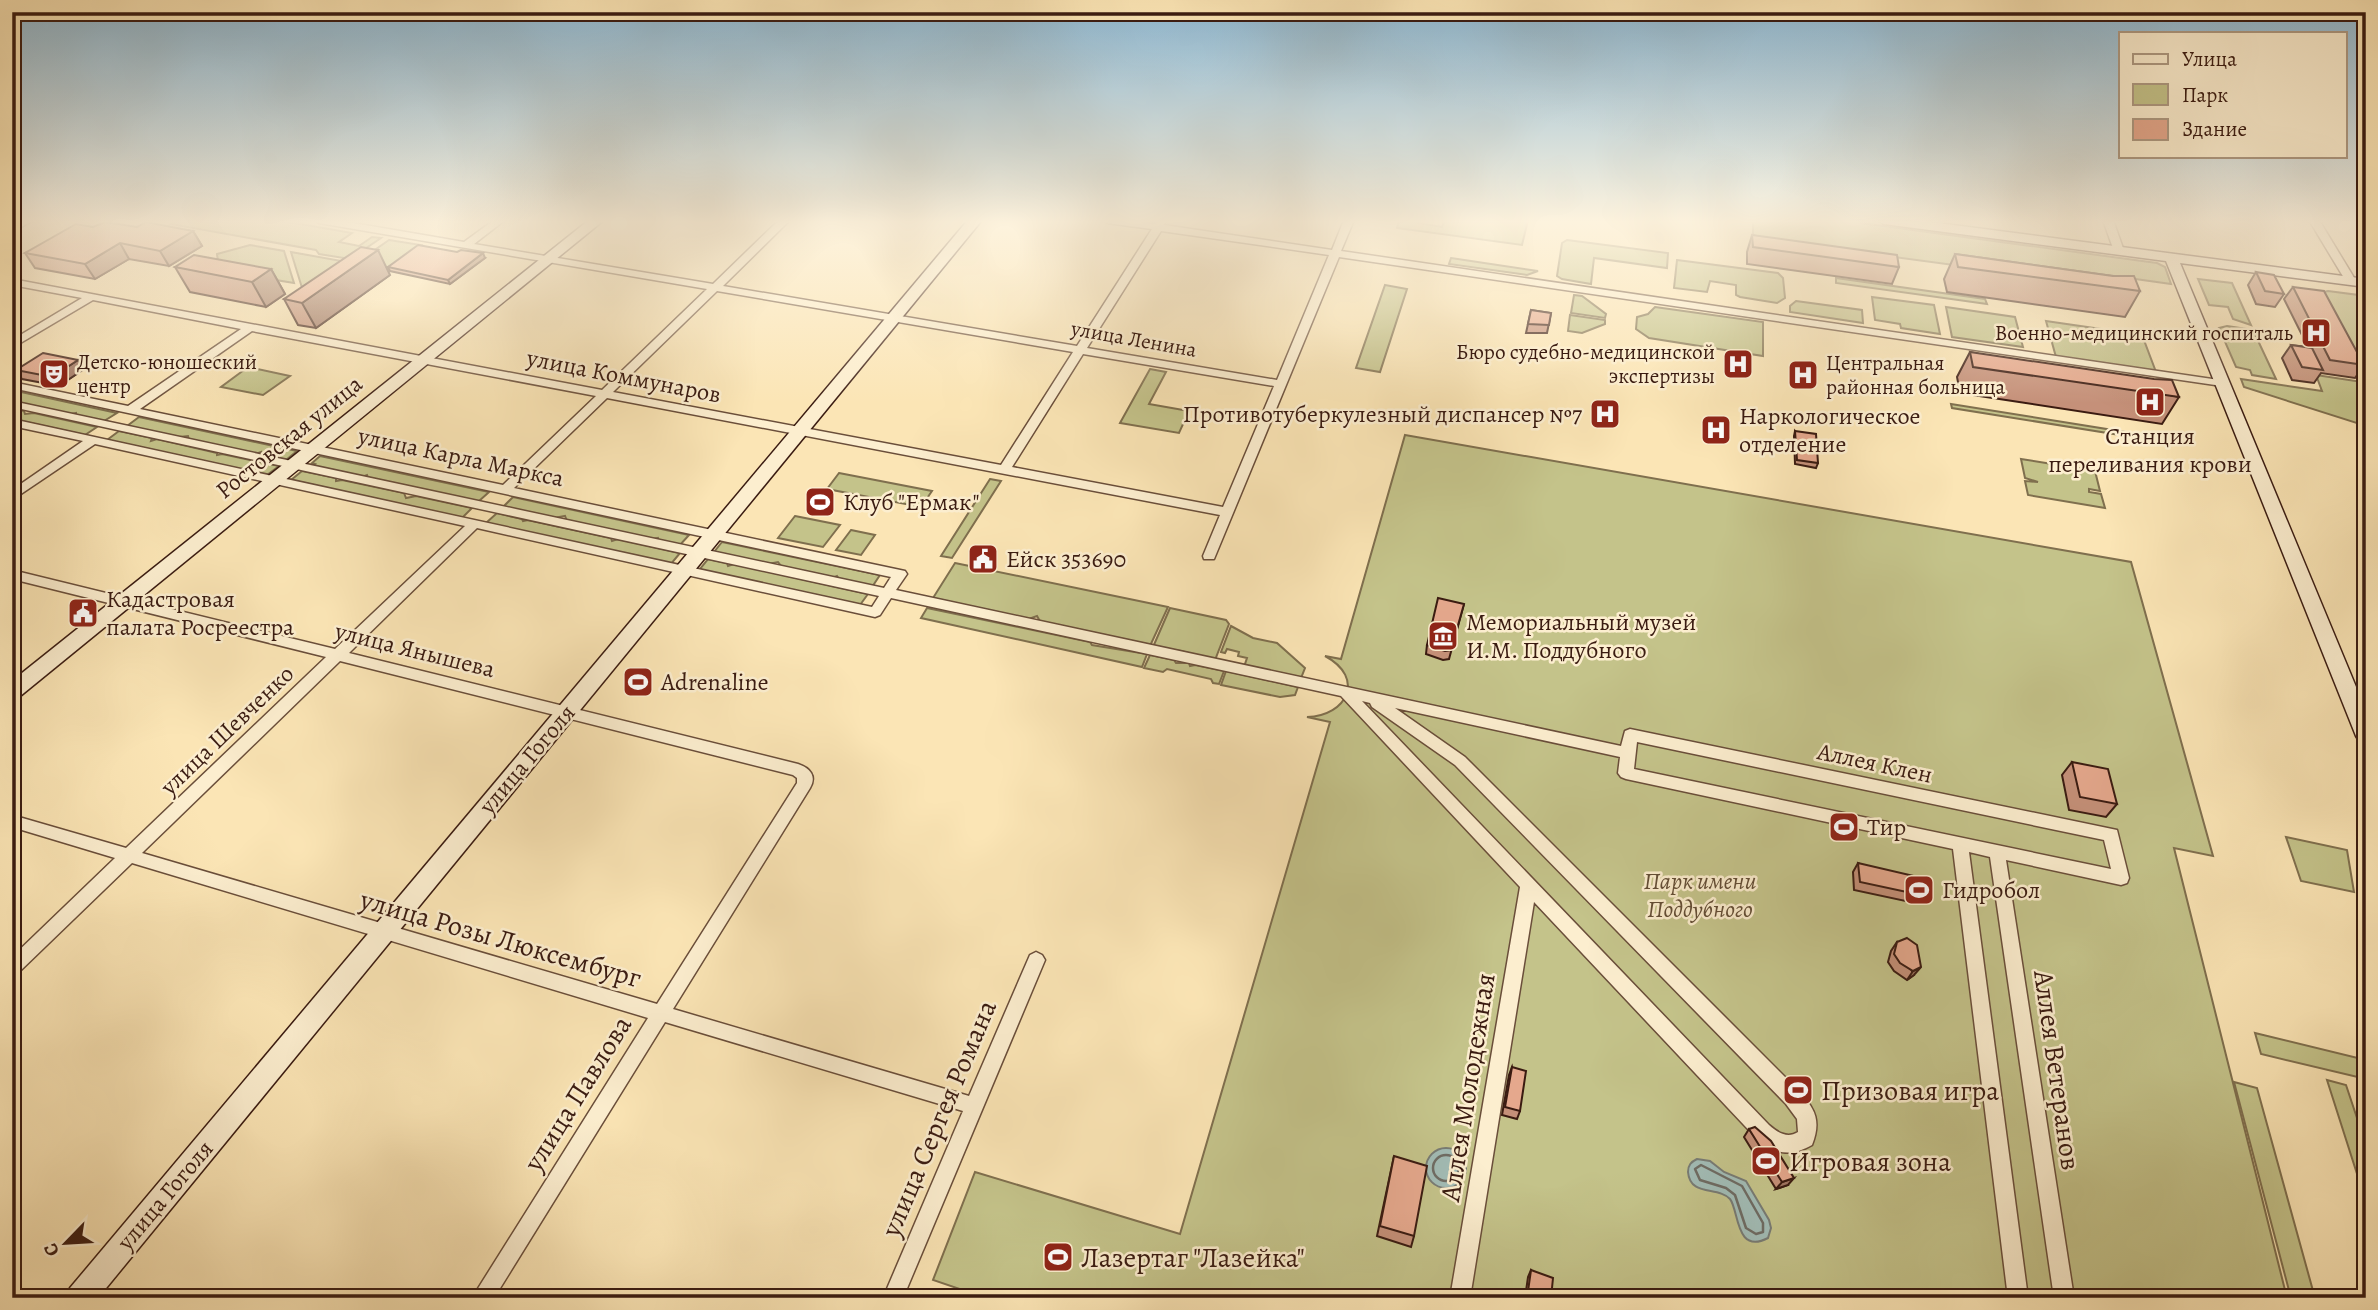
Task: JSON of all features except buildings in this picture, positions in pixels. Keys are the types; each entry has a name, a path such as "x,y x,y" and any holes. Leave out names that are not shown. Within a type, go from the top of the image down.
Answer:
{"street":[{"name":"Ростовская улица","path":"12,692 521,281"},
{"name":"улица Ленина","path":"675,281 1281,384"},
{"path":"505,490 722,281"},
{"name":"улица Гоголя","path":"80,1298 924,281"},
{"path":"1004,470 1123,281"},
{"path":"1209,556 1323,281"},
{"path":"1527,281 2222,383"},
{"path":"2181,281 2366,736"},
{"name":"улица Коммунаров","path":"12,282 1227,512"},
{"path":"12,345 91,297"},
{"path":"130,410 250,327"},
{"name":"улица Карла Маркса","path":"12,385 900,575 887,594"},
{"path":"12,404 1628,753 1626,773 1997,851"},
{"path":"12,422 874,612 887,594"},
{"path":"12,496 93,440"},
{"name":"улица Шевченко","path":"12,968 474,524"},
{"name":"улица Янышева","path":"12,573 799,770 805,775"},
{"path":"1346,693 1762,1131 1780,1143 1798,1143 1807,1135 1807,1119 1803,1110 1460,761 1370,698"},
{"name":"Аллея Клен","path":"1628,753 1630,735 2111,835 2121,878 1997,851"},
{"name":"улица Павлова","path":"482,1298 805,783 805,775"},
{"name":"улица Розы Люксембург","path":"12,821 974,1106"},
{"path":"1960,844 2018,1298"},
{"name":"Аллея Ветеранов","path":"1997,851 2064,1298"},
{"name":"Аллея Молодежная","path":"1460,1298 1528,885"},
{"name":"улица Сергея Романа","path":"893,1298 1035,960"}],"green space":[{"path":"300,281 318,281 303,291"},
{"path":"1675,281 1710,281 1707,292 1674,288"},
{"path":"1711,281 1783,281 1785,298 1777,303 1740,297 1736,295 1736,285"},
{"path":"1858,281 1985,299 1987,304 1836,283"},
{"path":"2073,281 2115,281 2117,287"},
{"path":"2199,281 2232,283 2251,325 2233,319 2228,307 2209,305"},
{"path":"1385,285 1407,289 1380,372 1356,368"},
{"path":"2328,291 2366,296 2366,426 2244,387 2241,379 2322,391 2316,375 2362,382 2315,294"},
{"path":"1574,295 1582,296 1606,314 1605,318 1571,313"},
{"path":"1872,297 1934,305 1940,334 1901,328 1900,324 1875,320"},
{"path":"1796,301 1862,310 1863,323 1790,312 1790,306"},
{"path":"1655,307 1763,322 1763,356 1649,338 1636,329 1637,317 1648,314"},
{"path":"1946,307 2015,317 2023,347 1952,337"},
{"path":"1570,315 1605,320 1605,324 1582,333 1568,331"},
{"path":"2046,321 2142,335 2156,372 2056,357"},
{"path":"2227,326 2253,330 2276,379 2252,375 2250,370 2236,367 2219,328"},
{"path":"248,367 290,376 263,395 221,387"},
{"path":"1150,369 1166,372 1149,404 1189,411 1179,433 1120,423"},
{"path":"12,390 117,413 104,421 18,403 18,400 12,402"},
{"path":"1951,404 2125,432 2126,436 1952,408"},
{"path":"12,408 24,411 25,414 34,413 97,427 85,435 12,419"},
{"path":"139,417 297,451 286,460 261,455 261,452 256,454 189,440 188,436 179,437 127,426"},
{"path":"119,431 152,438 151,441 157,439 217,455 279,466 267,475 107,440"},
{"name":"Парк имени Поддубного","path":"1405,435 2131,562 2213,856 2174,848 2287,1298 986,1298 933,1280 975,1172 1180,1234 1330,722 1307,717 1332,710 1341,703 1346,694 1348,685 1345,675 1338,665 1325,656 1341,659"},
{"path":"320,456 489,492 478,502 368,478 367,475 362,477 312,466"},
{"path":"2021,459 2095,471 2100,491 2089,489 2089,492 2101,494 2105,508 2028,495 2025,481 2038,482 2025,478"},
{"path":"302,471 336,478 336,481 404,493 406,498 416,496 472,508 462,518 291,480"},
{"path":"839,473 932,491 921,507 827,489"},
{"path":"990,479 1001,481 952,558 941,556"},
{"path":"513,497 689,535 680,545 659,541 658,538 567,521 565,516 554,518 503,507"},
{"path":"497,513 523,521 611,538 612,541 618,539 680,553 671,564 486,523"},
{"path":"795,516 840,525 823,547 778,538"},
{"path":"851,530 875,535 861,555 836,550"},
{"path":"722,542 880,575 872,587 839,579 837,576 832,578 782,567 778,562 768,564 714,552"},
{"path":"708,559 727,563 728,566 734,564 868,594 860,605 699,570"},
{"path":"955,563 1168,607 1150,646 1041,623 1037,616 1026,620 933,598"},
{"path":"927,608 1090,642 1092,645 1147,654 1142,667 921,618"},
{"path":"1170,608 1226,620 1229,624 1215,660 1153,647"},
{"path":"1231,626 1253,638 1277,643 1305,668 1301,678 1244,667 1247,658 1238,656 1239,652 1227,649 1225,653 1221,652"},
{"path":"1150,655 1174,660 1176,663 1189,663 1190,666 1224,671 1219,684 1213,683 1211,679 1167,669 1163,672 1144,668"},
{"path":"1226,671 1298,687 1295,695 1280,697 1221,685"},
{"path":"2286,837 2347,850 2354,892 2301,881"},
{"path":"2255,1033 2366,1060 2366,1079 2261,1054"},
{"path":"2327,1080 2346,1085 2361,1130 2366,1131 2366,1202"},
{"path":"2234,1082 2257,1088 2315,1298 2291,1298"}],"water":[{"path":"1446,1148 1454,1149 1460,1154 1465,1160 1465,1176 1460,1182 1454,1187 1446,1188 1438,1187 1432,1182 1427,1176 1426,1168 1427,1160 1432,1154 1438,1149"},
{"path":"1697,1159 1710,1161 1724,1172 1746,1181 1769,1220 1771,1228 1768,1238 1757,1242 1749,1241 1740,1229 1730,1199 1694,1185 1688,1170 1690,1164"}],"place":[{"name":"Военно-медицинский госпиталь","path":"2316,333"},
{"name":"Бюро судебно-медицинской экспертизы","path":"1738,364"},
{"name":"Детско-юношеский центр","path":"54,374"},
{"name":"Центральная районная больница","path":"1803,375"},
{"name":"Станция переливания крови","path":"2150,402"},
{"name":"Противотуберкулезный диспансер №7","path":"1605,414"},
{"name":"Наркологическое отделение","path":"1716,430"},
{"name":"Клуб \"Ермак\"","path":"820,502"},
{"name":"Ейск 353690","path":"983,559"},
{"name":"Кадастровая палата Росреестра","path":"83,613"},
{"name":"Мемориальный музей И.М. Поддубного","path":"1443,636"},
{"name":"Аdrenaline","path":"638,682"},
{"name":"Тир","path":"1844,827"},
{"name":"Гидробол","path":"1919,890"},
{"name":"Призовая игра","path":"1798,1090"},
{"name":"Игровая зона","path":"1766,1161"},
{"name":"Лазертаг \"Лазейка\"","path":"1058,1257"}]}
